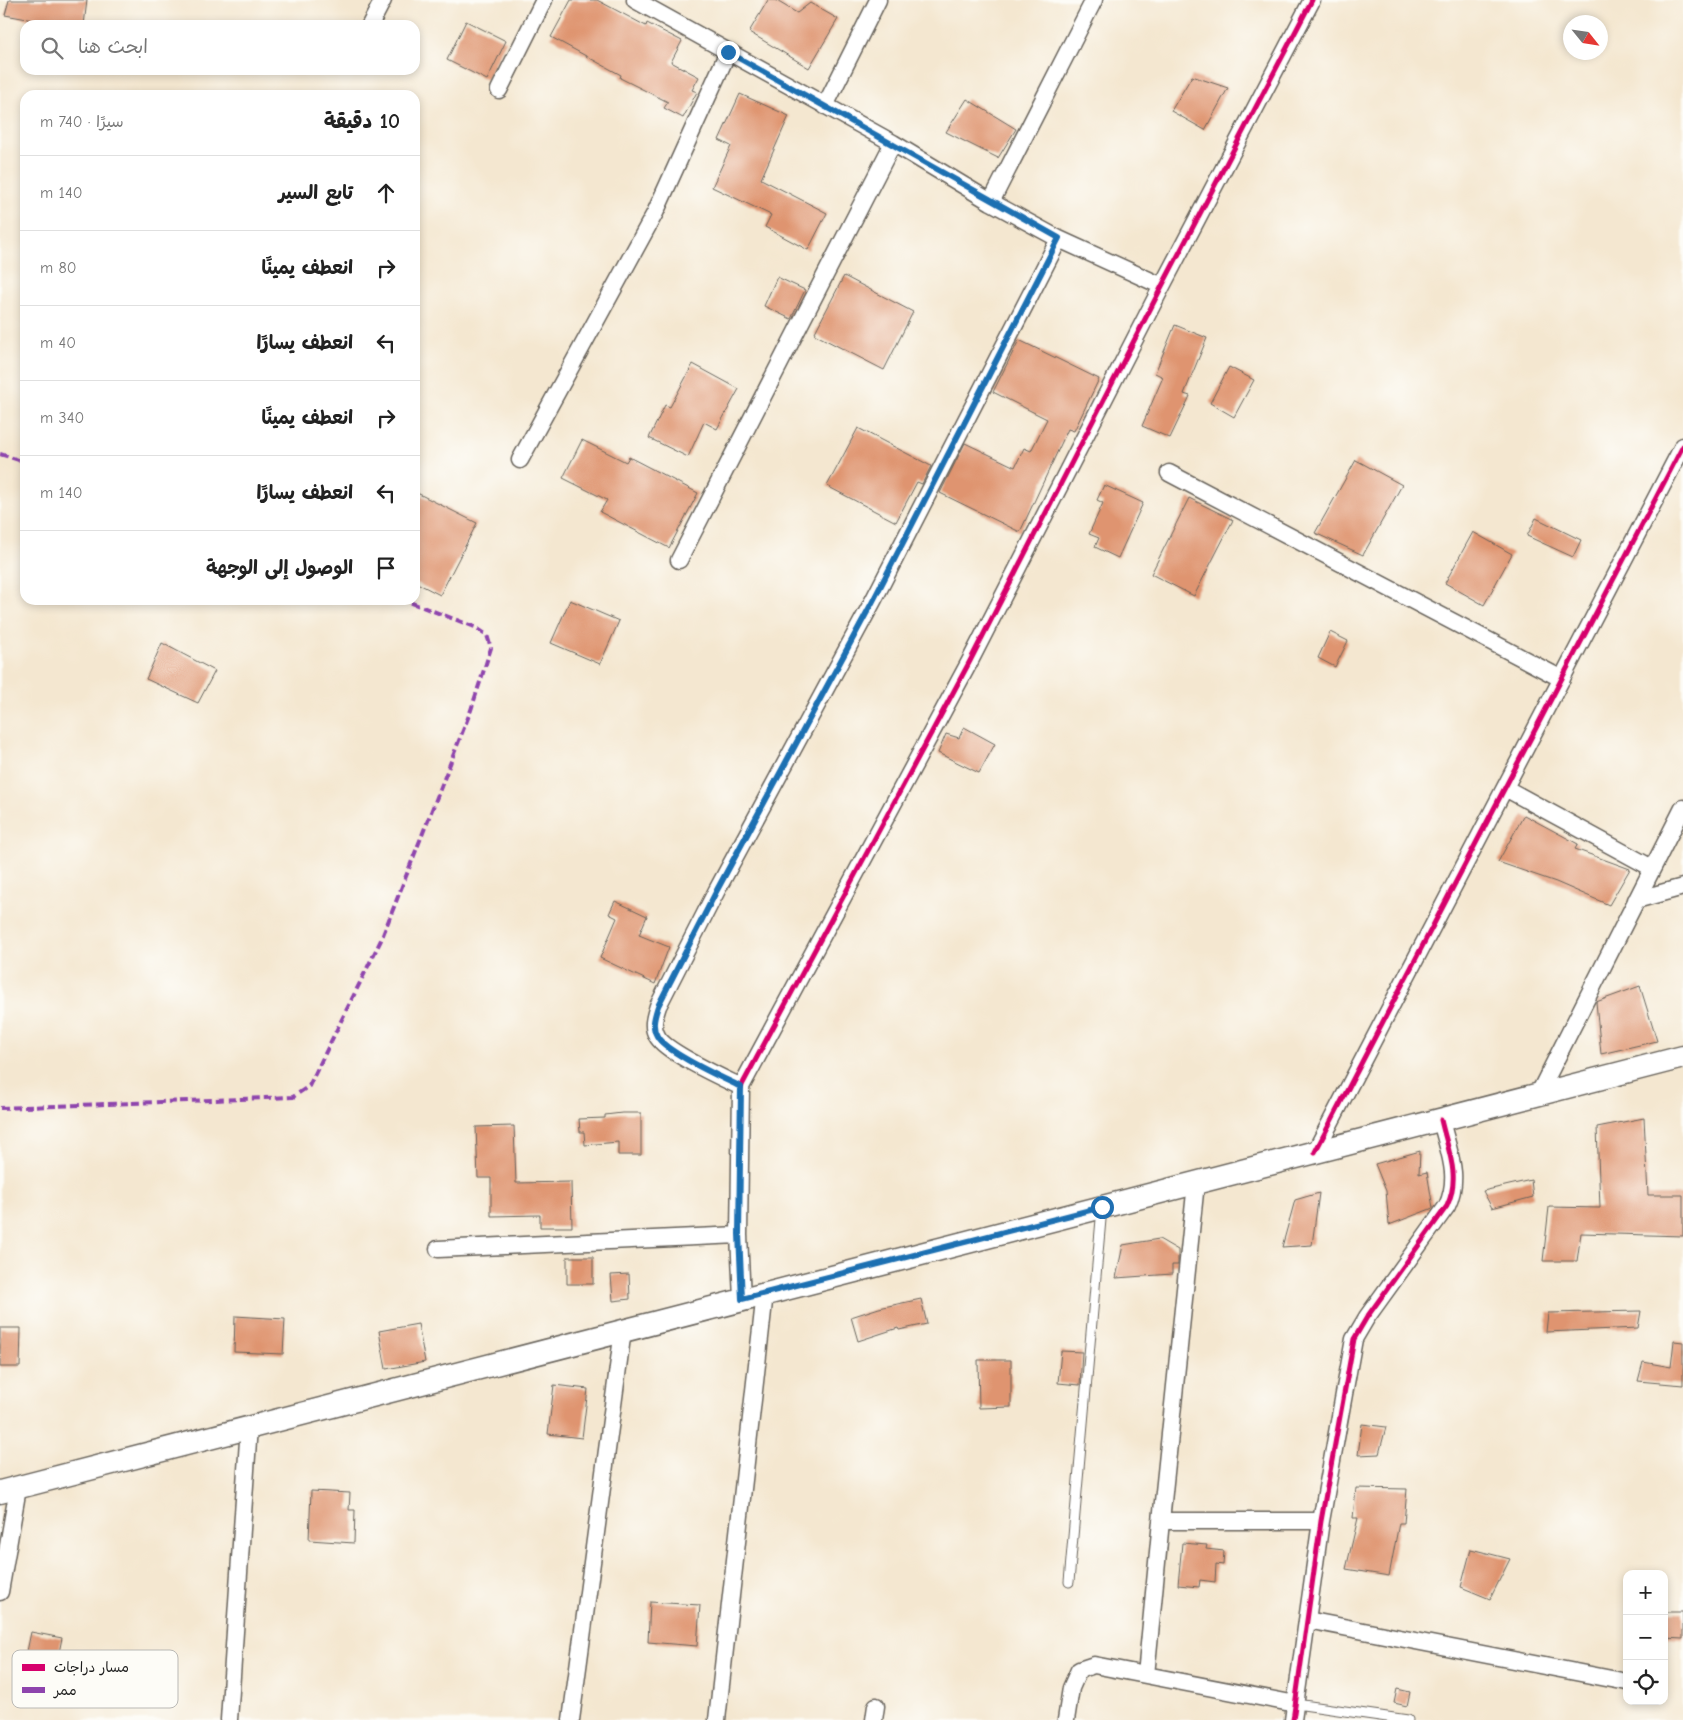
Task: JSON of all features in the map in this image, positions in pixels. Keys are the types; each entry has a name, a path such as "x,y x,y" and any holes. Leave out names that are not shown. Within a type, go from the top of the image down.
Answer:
{"main road":[{"path":"9,1490 249,1426 1683,1057"}],"street":[{"path":"373,20 383,0"},
{"path":"499,90 544,0"},
{"path":"825,106 878,0"},
{"path":"991,202 1094,0"},
{"path":"742,1299 739,1234 741,1087 970,661 1162,286 1312,0"},
{"path":"647,2 728,52 893,143 991,202 1059,238 1162,286"},
{"path":"520,460 655,213 728,52"},
{"path":"679,560 893,143"},
{"path":"741,1087 683,1058 657,1037 653,1022 658,1006 722,882 873,601 1059,238"},
{"path":"1315,1152 1683,446"},
{"path":"1169,473 1562,679"},
{"path":"1505,788 1652,868"},
{"path":"1538,1095 1683,808"},
{"path":"1636,900 1683,887"},
{"path":"1066,1720 1071,1688 1079,1670 1094,1665 1146,1675 1295,1712 1321,1521 1354,1339 1367,1317 1447,1206 1453,1192 1454,1176 1441,1120"},
{"path":"1146,1675 1196,1183"},
{"path":"438,1249 739,1234"},
{"path":"717,1720 765,1293"},
{"path":"572,1720 623,1330"},
{"path":"229,1720 249,1426"},
{"path":"0,1592 9,1490"},
{"path":"1161,1521 1321,1521"},
{"path":"1307,1620 1623,1681"}],"lane":[{"path":"1069,1582 1102,1207"},
{"path":"1295,1712 1408,1720"}],"building":[{"path":"9,0 87,0 85,20 33,20 5,15"},
{"path":"571,0 597,0 646,26 647,23 682,41 671,62 699,77 692,90 697,92 683,118 664,108 668,102 620,78 621,75 551,37"},
{"path":"768,0 775,0 797,13 810,3 838,19 809,68 749,32"},
{"path":"466,21 506,41 487,80 447,60"},
{"path":"1192,76 1228,88 1205,130 1171,111"},
{"path":"740,94 789,116 761,179 827,213 808,250 765,227 771,215 712,187 731,146 719,140"},
{"path":"967,99 1016,129 998,158 946,132"},
{"path":"844,276 913,312 884,370 814,334"},
{"path":"777,277 805,290 791,319 764,306"},
{"path":"1175,325 1207,338 1184,394 1190,396 1170,438 1142,426 1163,377 1155,373"},
{"path":"1019,340 1099,379 1074,431 1068,429 1020,532 940,493 965,443 1015,467 1024,448 1031,451 1047,419 993,392"},
{"path":"693,364 739,389 717,429 704,422 688,457 649,438 665,405 670,407"},
{"path":"1229,367 1254,380 1234,417 1210,403"},
{"path":"858,428 931,466 922,484 917,482 896,522 827,486"},
{"path":"582,440 626,462 629,457 698,493 669,548 600,512 607,500 563,478"},
{"path":"1356,460 1402,485 1363,555 1315,533"},
{"path":"1104,485 1143,503 1118,558 1095,547 1099,538 1089,534 1103,503 1097,500"},
{"path":"420,494 477,523 440,595 420,585"},
{"path":"1189,498 1233,520 1194,596 1151,574"},
{"path":"1536,518 1581,540 1573,557 1527,536"},
{"path":"1473,532 1512,554 1484,605 1445,583"},
{"path":"570,600 619,621 600,664 551,643"},
{"path":"1330,632 1348,641 1335,667 1318,658"},
{"path":"162,643 215,671 198,703 146,679"},
{"path":"964,727 995,744 979,773 938,753 946,734 959,738"},
{"path":"1524,815 1578,844 1575,849 1630,869 1609,905 1556,882 1498,862"},
{"path":"615,901 647,916 639,935 669,947 655,984 600,958 617,918 609,914"},
{"path":"1640,986 1657,1041 1601,1054 1596,1002"},
{"path":"641,1113 641,1155 618,1155 618,1142 585,1145 584,1132 580,1132 579,1119 605,1118 605,1115"},
{"path":"1644,1118 1648,1195 1683,1195 1683,1236 1581,1233 1577,1261 1543,1261 1549,1207 1600,1208 1597,1127"},
{"path":"514,1126 516,1183 571,1182 572,1227 540,1227 540,1215 491,1216 491,1178 478,1178 476,1127"},
{"path":"1420,1151 1419,1174 1427,1172 1433,1208 1389,1225 1386,1191 1375,1164"},
{"path":"1531,1180 1533,1197 1492,1208 1483,1191"},
{"path":"1319,1193 1312,1245 1282,1247 1295,1200"},
{"path":"1159,1239 1178,1250 1178,1265 1172,1265 1172,1274 1116,1278 1123,1245"},
{"path":"567,1257 593,1257 593,1284 567,1284"},
{"path":"629,1274 630,1299 613,1301 611,1275"},
{"path":"921,1299 927,1324 899,1330 898,1328 858,1341 851,1317 879,1308"},
{"path":"1641,1311 1638,1328 1546,1332 1548,1313"},
{"path":"235,1316 285,1319 283,1354 234,1352"},
{"path":"418,1324 425,1362 386,1369 379,1331"},
{"path":"0,1328 21,1328 20,1367 0,1367"},
{"path":"1674,1341 1683,1342 1683,1385 1638,1381 1643,1362 1671,1367"},
{"path":"1061,1351 1082,1352 1080,1385 1058,1383"},
{"path":"978,1360 1011,1360 1011,1407 979,1408"},
{"path":"554,1385 588,1389 582,1438 548,1434"},
{"path":"1362,1424 1386,1427 1379,1454 1358,1455"},
{"path":"1356,1488 1407,1489 1404,1523 1399,1523 1389,1576 1346,1569 1358,1518 1353,1518"},
{"path":"311,1491 350,1493 349,1510 355,1510 354,1543 309,1540"},
{"path":"1182,1543 1207,1545 1206,1549 1224,1551 1223,1565 1216,1564 1215,1582 1200,1580 1199,1587 1178,1585"},
{"path":"1471,1549 1510,1559 1490,1599 1461,1587"},
{"path":"650,1602 700,1605 697,1646 648,1642"},
{"path":"1668,1612 1683,1612 1683,1639 1668,1638"},
{"path":"31,1632 62,1638 60,1650 27,1650"},
{"path":"1397,1689 1410,1692 1407,1706 1394,1703"}],"marked path":[{"path":"0,454 20,460"},
{"path":"0,1108 293,1097 309,1086 381,940 471,710 491,648 487,635 475,627 417,605"}],"cycle path":[{"path":"741,1087 970,661 1162,286 1312,0"},
{"path":"1315,1152 1683,446"},
{"path":"1293,1720 1321,1521 1354,1339 1367,1317 1447,1206 1451,1195 1453,1174 1450,1153 1441,1120"}],"route":[{"path":"728,52 893,143 991,202 1059,238 873,601 717,890 658,1006 653,1022 657,1037 683,1058 741,1087 739,1234 742,1299 1102,1207"}]}
